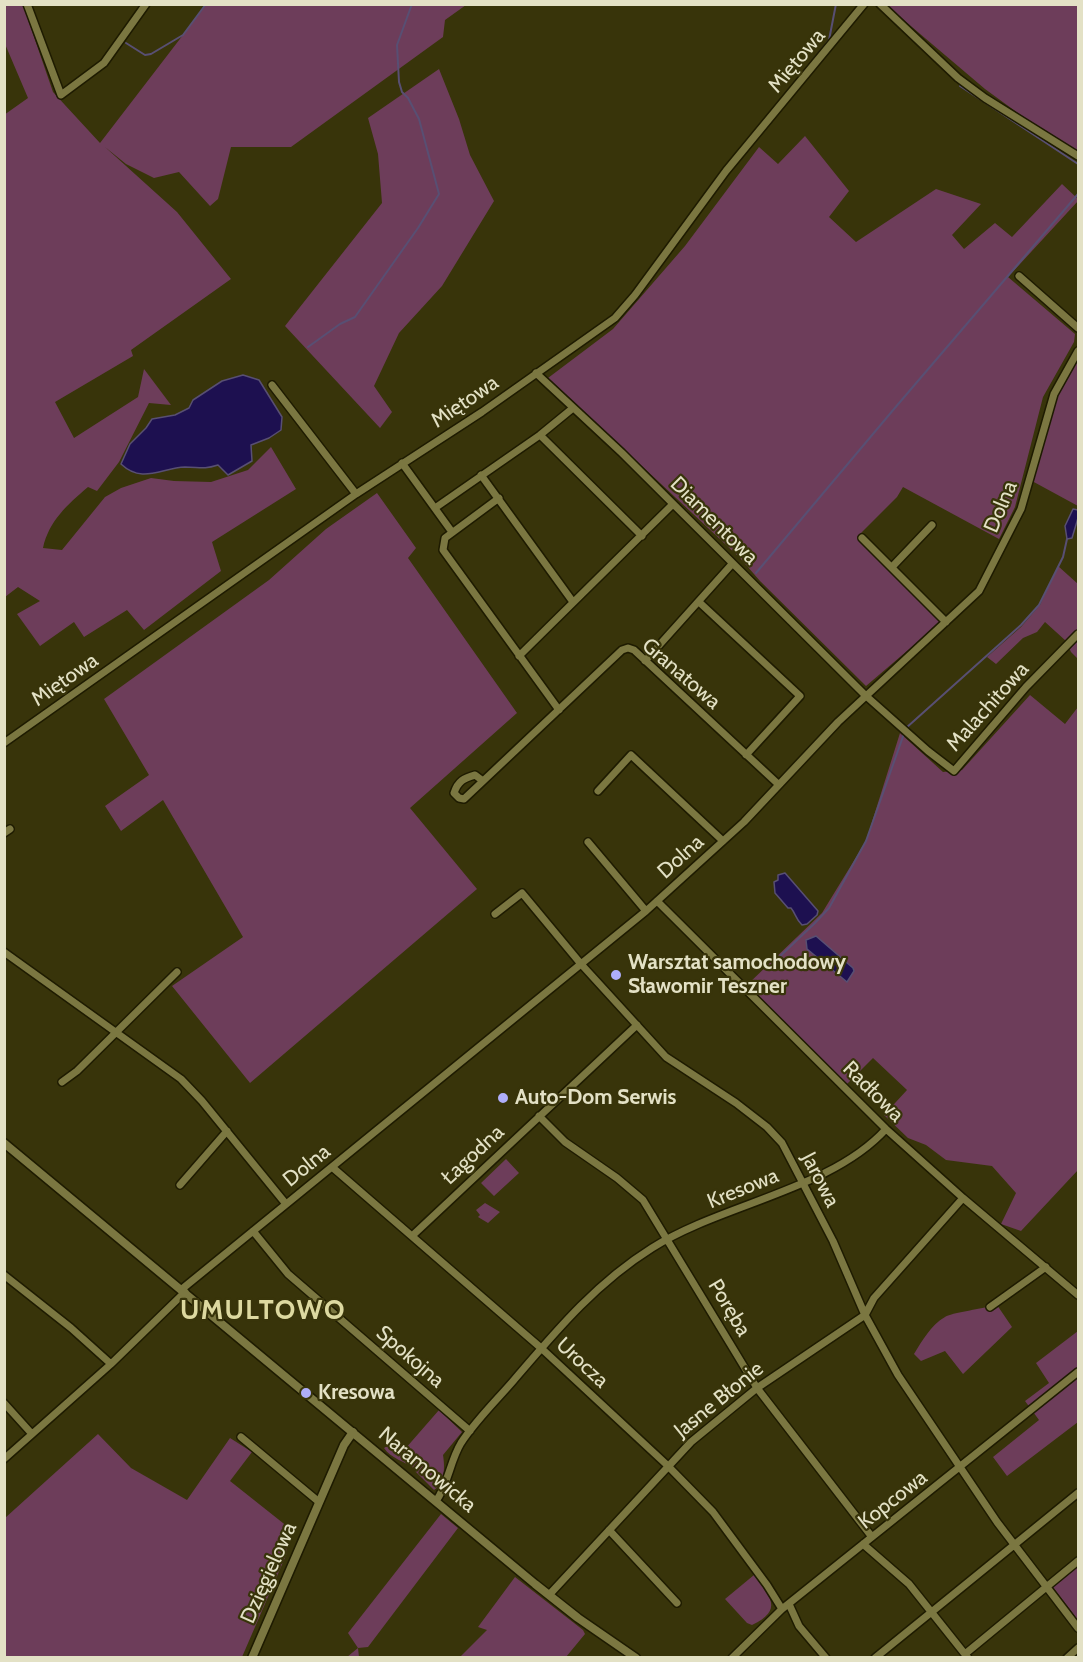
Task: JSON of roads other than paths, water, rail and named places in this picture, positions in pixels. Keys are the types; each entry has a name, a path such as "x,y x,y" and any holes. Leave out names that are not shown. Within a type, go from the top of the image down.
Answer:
{"street":[{"path":"27,4 61,95 104,63 146,4"},
{"name":"Miętowa","path":"4,743 356,494 482,412 608,324 621,312 726,171 864,4"},
{"path":"880,4 958,78 985,98 1078,156"},
{"path":"1019,276 1078,328"},
{"name":"Dolna","path":"4,1459 111,1364 183,1291 253,1231 646,911 744,822 837,722 980,591 1021,509 1054,394 1078,351"},
{"name":"Diamentowa","path":"536,373 673,504 866,695"},
{"path":"272,385 356,494"},
{"path":"435,508 540,435 573,408"},
{"path":"540,435 642,536"},
{"path":"402,463 452,532"},
{"path":"482,475 573,602"},
{"path":"499,498 444,537 443,550 559,710"},
{"path":"519,656 673,504"},
{"path":"892,567 932,525"},
{"path":"862,538 946,622"},
{"path":"645,661 732,564"},
{"path":"699,602 800,696 746,754"},
{"name":"Malachitowa","path":"866,695 928,752 954,771 1026,687 1078,634"},
{"name":"Granatowa","path":"483,781 622,650 628,648 634,650 778,784"},
{"path":"598,791 631,755 723,841"},
{"path":"588,842 646,911"},
{"name":"Jarowa","path":"495,914 522,893 581,964 672,1062 727,1096 767,1127 782,1143 833,1241 865,1315 898,1376 1014,1544 1078,1628"},
{"name":"Radłowa","path":"657,901 886,1129 963,1198 1078,1295"},
{"path":"4,952 181,1079 202,1101 286,1204"},
{"path":"62,1082 77,1071 177,972"},
{"name":"Łagodna","path":"412,1236 637,1025"},
{"name":"Poręba","path":"539,1116 565,1142 634,1191 650,1209 757,1388 872,1537"},
{"name":"Kresowa","path":"436,1501 441,1494 454,1455 470,1431 541,1348 604,1282 633,1260 667,1239 839,1165 886,1129"},
{"path":"180,1185 227,1131"},
{"name":"Naramowicka","path":"4,1143 549,1595 636,1658"},
{"name":"Urocza","path":"332,1167 541,1348 667,1465 713,1512 767,1585 782,1610"},
{"path":"865,1315 874,1298 963,1198"},
{"name":"Spokojna","path":"253,1231 288,1274 470,1431"},
{"path":"990,1306 1046,1267"},
{"path":"4,1275 71,1328 111,1364"},
{"name":"Jasne Błonie","path":"549,1595 690,1442 757,1388 865,1315"},
{"name":"Kopcowa","path":"732,1658 789,1604 1078,1372"},
{"path":"4,1403 32,1434"},
{"name":"Dzięgielowa","path":"252,1658 345,1443 353,1432"},
{"path":"241,1437 319,1502"},
{"path":"875,1658 1078,1493"},
{"path":"609,1530 677,1603"},
{"path":"863,1544 896,1571 966,1656 1078,1561"},
{"path":"789,1604 799,1626 826,1658"},
{"path":"1067,1658 1078,1648"}],"waterway":[{"path":"126,43 145,55 151,54 183,35 206,4"},
{"path":"308,347 340,324 355,317 418,228 439,194 419,119 408,98 402,92 399,82 397,45 412,4"},
{"path":"806,69 829,40 836,4"},
{"path":"960,86 1078,164"},
{"path":"756,573 1078,194"},
{"path":"775,961 829,908 866,841 906,728 1021,625 1039,605 1063,557 1067,539"}],"place":[{"name":"Warsztat samochodowy Sławomir Teszner","path":"616,975"},
{"name":"Auto-Dom Serwis","path":"503,1098"},
{"name":"Kresowa","path":"306,1393"}],"district":[{"name":"UMULTOWO","path":"263,1311"}]}
